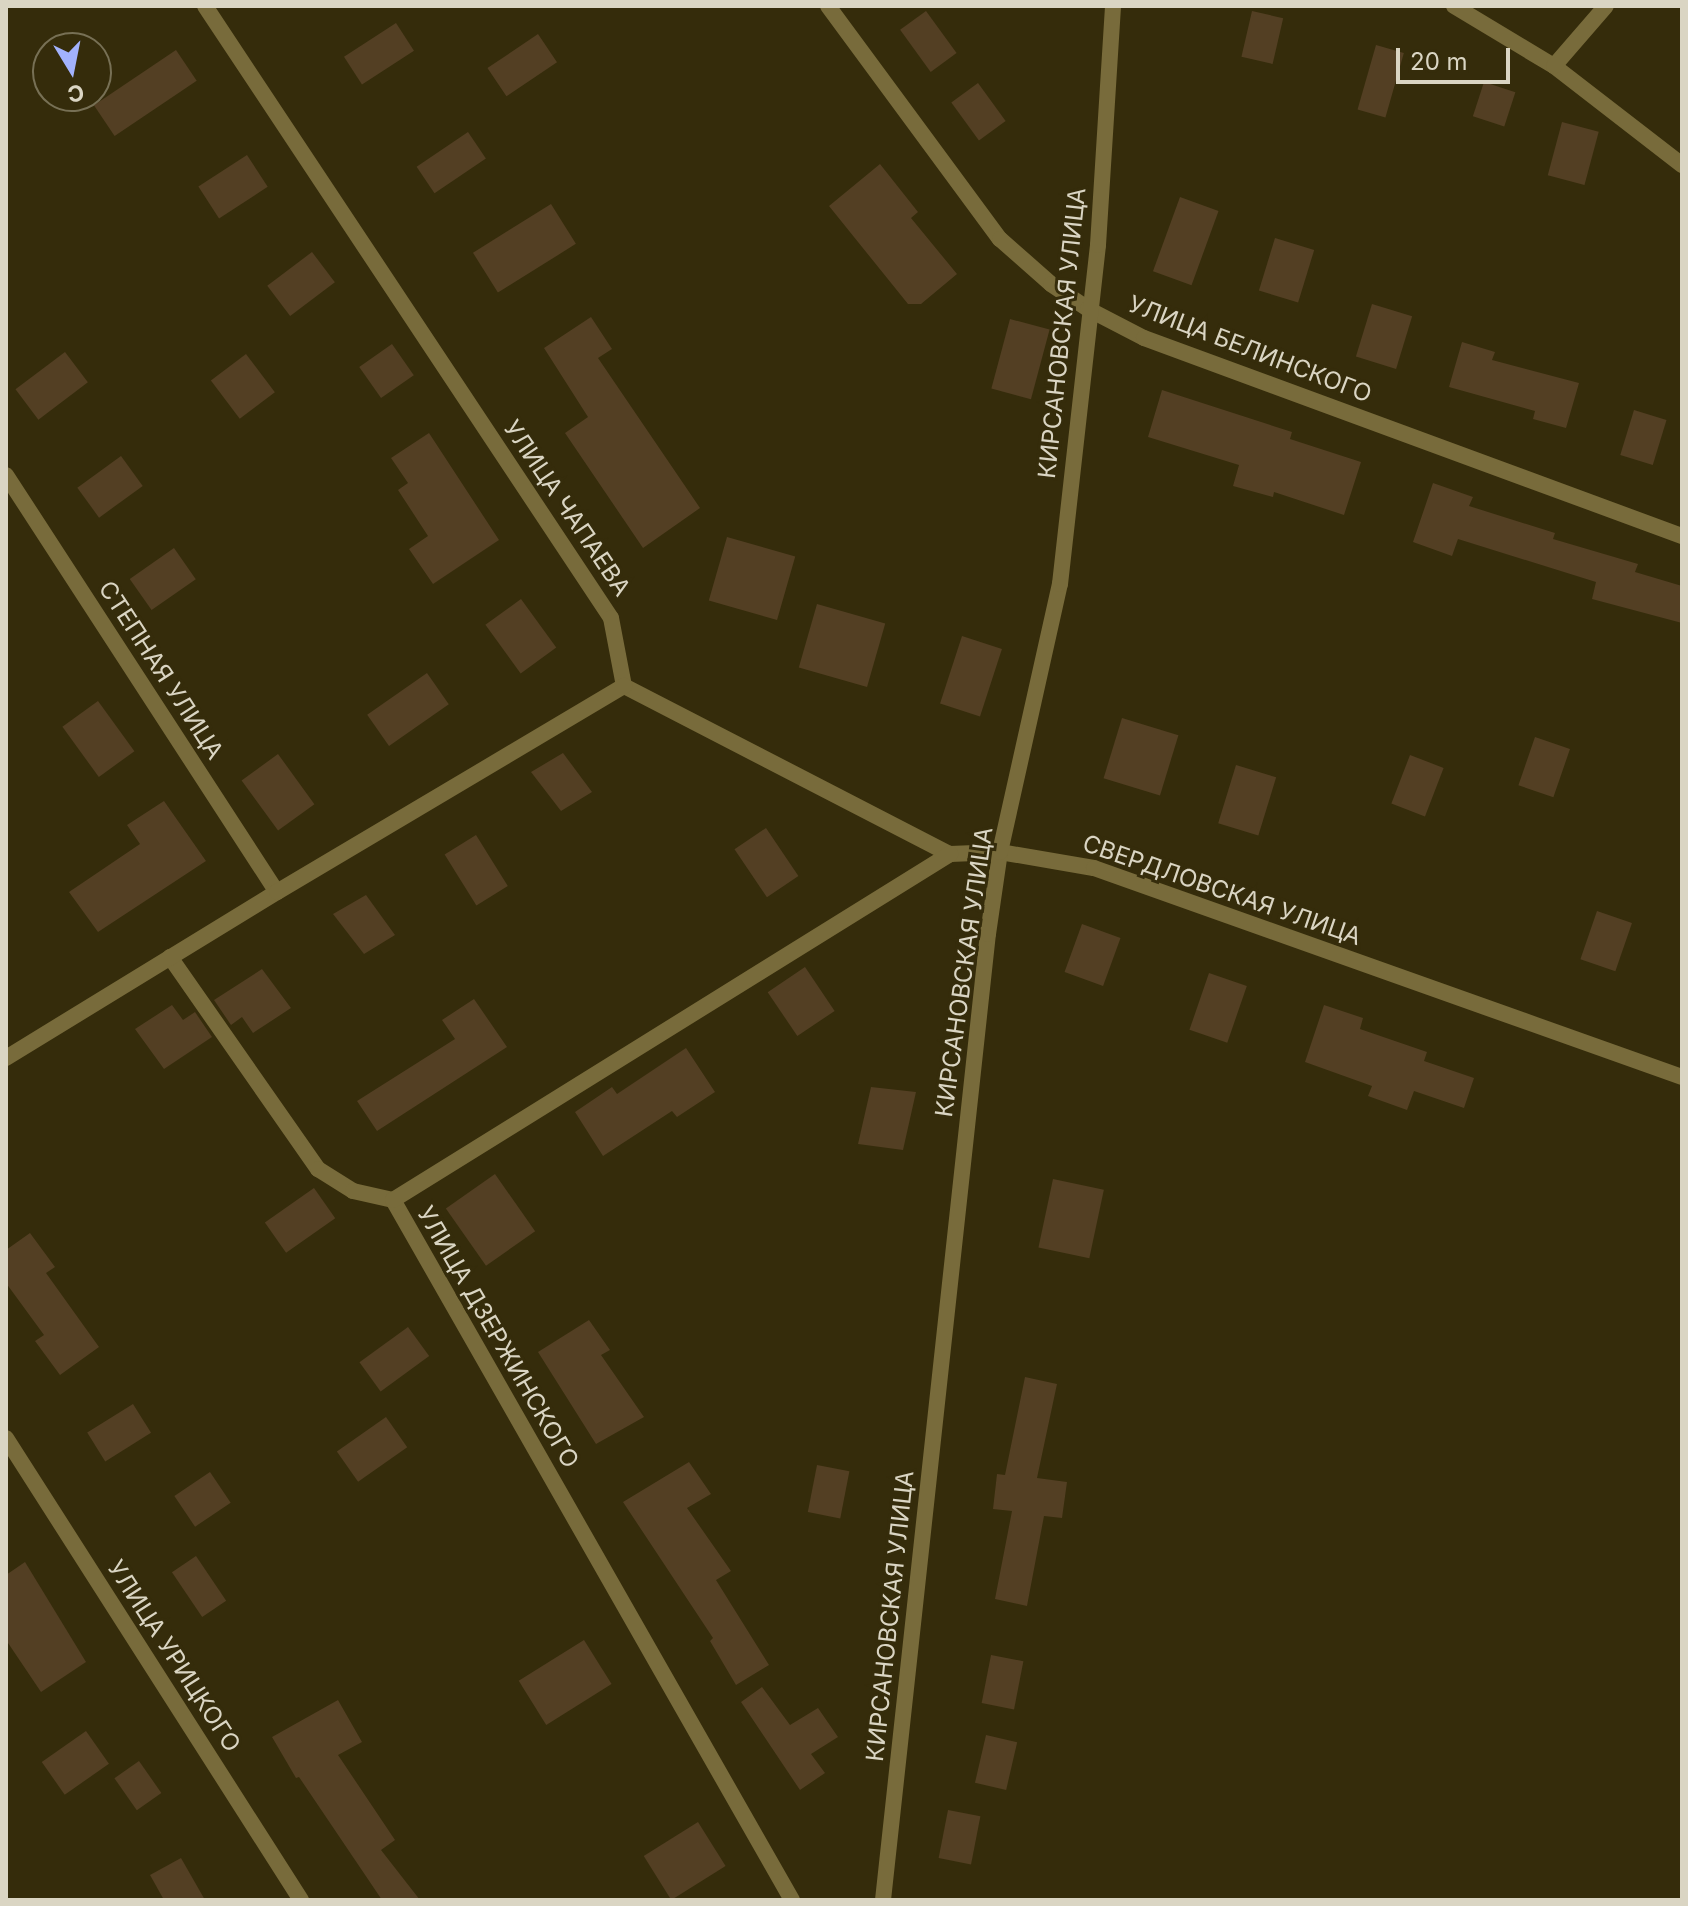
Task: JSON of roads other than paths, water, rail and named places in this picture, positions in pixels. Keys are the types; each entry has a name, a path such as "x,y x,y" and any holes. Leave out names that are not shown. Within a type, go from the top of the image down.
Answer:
{"street":[{"name":"УЛИЦА ЧАПАЕВА","path":"205,6 611,618 624,686"},
{"name":"УЛИЦА БЕЛИНСКОГО","path":"828,6 1000,239 1051,284 1088,309 1144,338 1682,536"},
{"name":"КИРСАНОВСКАЯ УЛИЦА","path":"883,1900 1000,852 1060,584 1088,309 1098,245 1113,6"},
{"path":"1454,6 1554,66 1682,165"},
{"path":"1554,66 1606,6"},
{"name":"СТЕПНАЯ УЛИЦА","path":"6,475 277,892"},
{"name":"СВЕРДЛОВСКАЯ УЛИЦА","path":"624,686 950,854 1000,852 1094,868 1682,1077"},
{"path":"6,1058 277,892 624,686"},
{"name":"УЛИЦА ДЗЕРЖИНСКОГО","path":"792,1900 393,1200 950,854"},
{"path":"170,957 318,1169 353,1191 393,1200"},
{"name":"УЛИЦА УРИЦКОГО","path":"6,1438 301,1900"}]}
